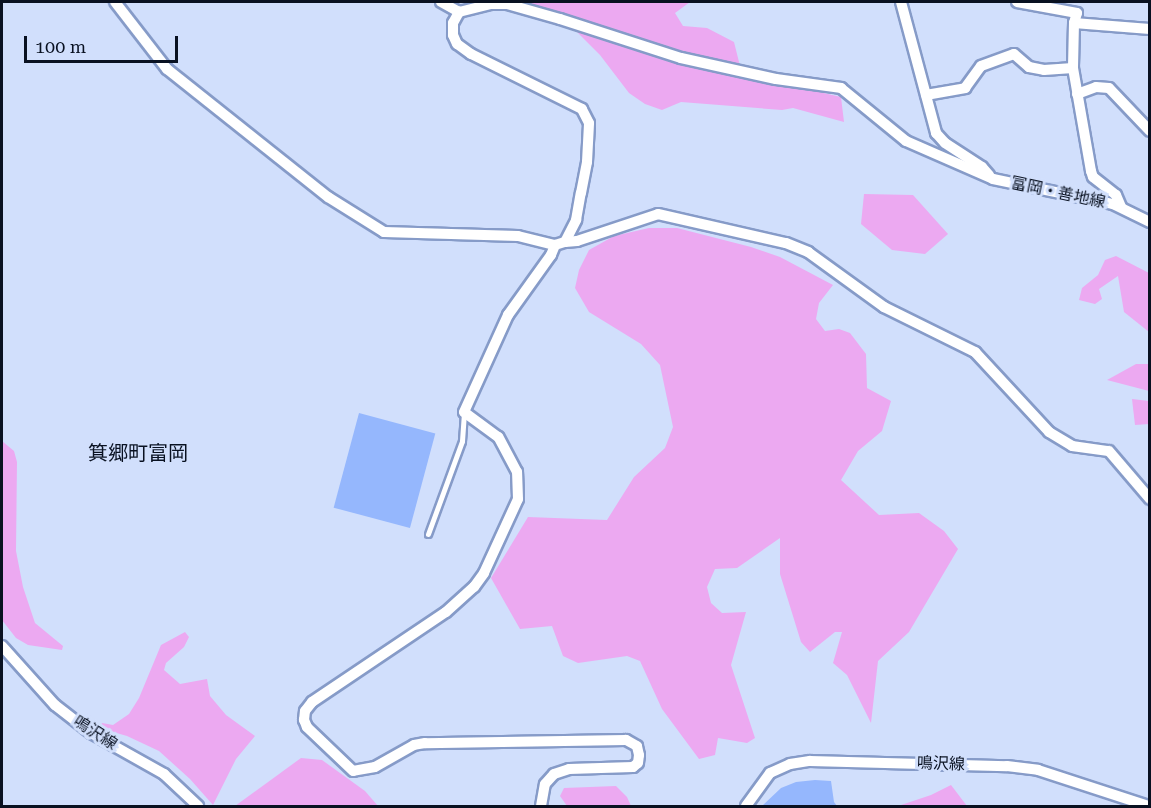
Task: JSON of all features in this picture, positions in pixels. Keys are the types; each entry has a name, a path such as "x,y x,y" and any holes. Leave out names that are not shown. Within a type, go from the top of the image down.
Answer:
{"street":[{"path":"115,2 167,69 328,197 384,232 518,236 560,243 577,241 658,214 786,243 808,252 884,307 975,352 1049,432 1072,446 1109,451 1149,499"},
{"path":"441,2 459,12 491,4 507,4 681,58 776,79 841,88 906,141 993,179"},
{"name":"富岡・善地線","path":"902,2 936,133 945,143 982,167 993,179 1121,207 1149,222"},
{"path":"1017,2 1077,13 1074,23 1073,68 1093,177 1116,195 1121,207"},
{"path":"459,12 453,23 453,35 457,44 471,54 582,109 589,134 587,162 576,220 508,315 464,412 498,437 517,472 518,499 484,573 474,587 446,612 312,702 305,711 304,720 307,727 353,771 367,770 414,745 424,743 626,740 637,746 638,763 633,767 569,769 554,774 545,784 541,807"},
{"path":"1074,23 1149,29"},
{"path":"926,95 965,88 981,66 1014,54 1029,67 1044,70 1073,68"},
{"path":"1077,94 1096,87 1109,88 1149,131"},
{"name":"鳴沢線","path":"2,646 55,705 91,733 164,774 198,807"},
{"name":"鳴沢線","path":"746,807 770,773 790,764 810,760 1007,766 1038,770 1149,807"}],"lane":[{"path":"428,534 462,441 464,412"}],"shaded area":[{"path":"511,2 690,2 675,13 683,26 707,28 734,42 742,74 841,97 844,122 793,108 782,110 681,102 662,110 645,104 629,93 600,55 573,28"},
{"path":"864,194 913,195 948,234 925,254 892,250 861,224"},
{"path":"649,228 677,228 751,247 780,257 833,285 819,303 816,319 825,331 839,329 850,333 866,354 867,388 891,401 882,431 858,451 841,480 879,515 919,513 944,531 958,549 909,632 878,661 871,723 847,675 833,663 842,632 835,632 810,652 801,642 780,574 780,538 737,568 715,569 707,587 711,603 722,613 746,612 731,665 755,738 747,743 718,738 715,755 699,759 662,709 640,661 627,656 578,663 563,656 552,626 520,629 491,578 528,517 607,520 634,477 665,448 673,427 660,365 641,344 589,312 575,288 579,270 589,250 614,236"},
{"path":"1116,256 1149,273 1149,332 1124,312 1118,276 1099,289 1102,299 1095,304 1079,300 1082,288 1098,275 1105,260"},
{"path":"1136,364 1149,364 1149,391 1107,380"},
{"path":"1132,399 1149,401 1149,424 1135,425"},
{"path":"2,441 14,451 17,462 16,551 23,587 35,623 63,646 62,650 28,645 16,638 2,620"},
{"path":"185,632 189,637 184,647 166,663 164,670 180,684 207,679 210,696 226,715 255,736 236,759 213,805 190,779 159,751 127,736 99,728 102,723 113,725 129,714 139,698 161,645"},
{"path":"301,758 322,760 365,791 378,806 235,806"},
{"path":"951,785 967,806 898,806 931,795"},
{"path":"616,786 627,797 631,806 567,806 560,796 564,788"}],"water":[{"path":"359,413 435,433 410,528 334,508"},
{"path":"831,781 834,802 837,806 762,806 781,788 796,782"}],"district":[{"name":"箕郷町富岡","path":"138,453"}]}
